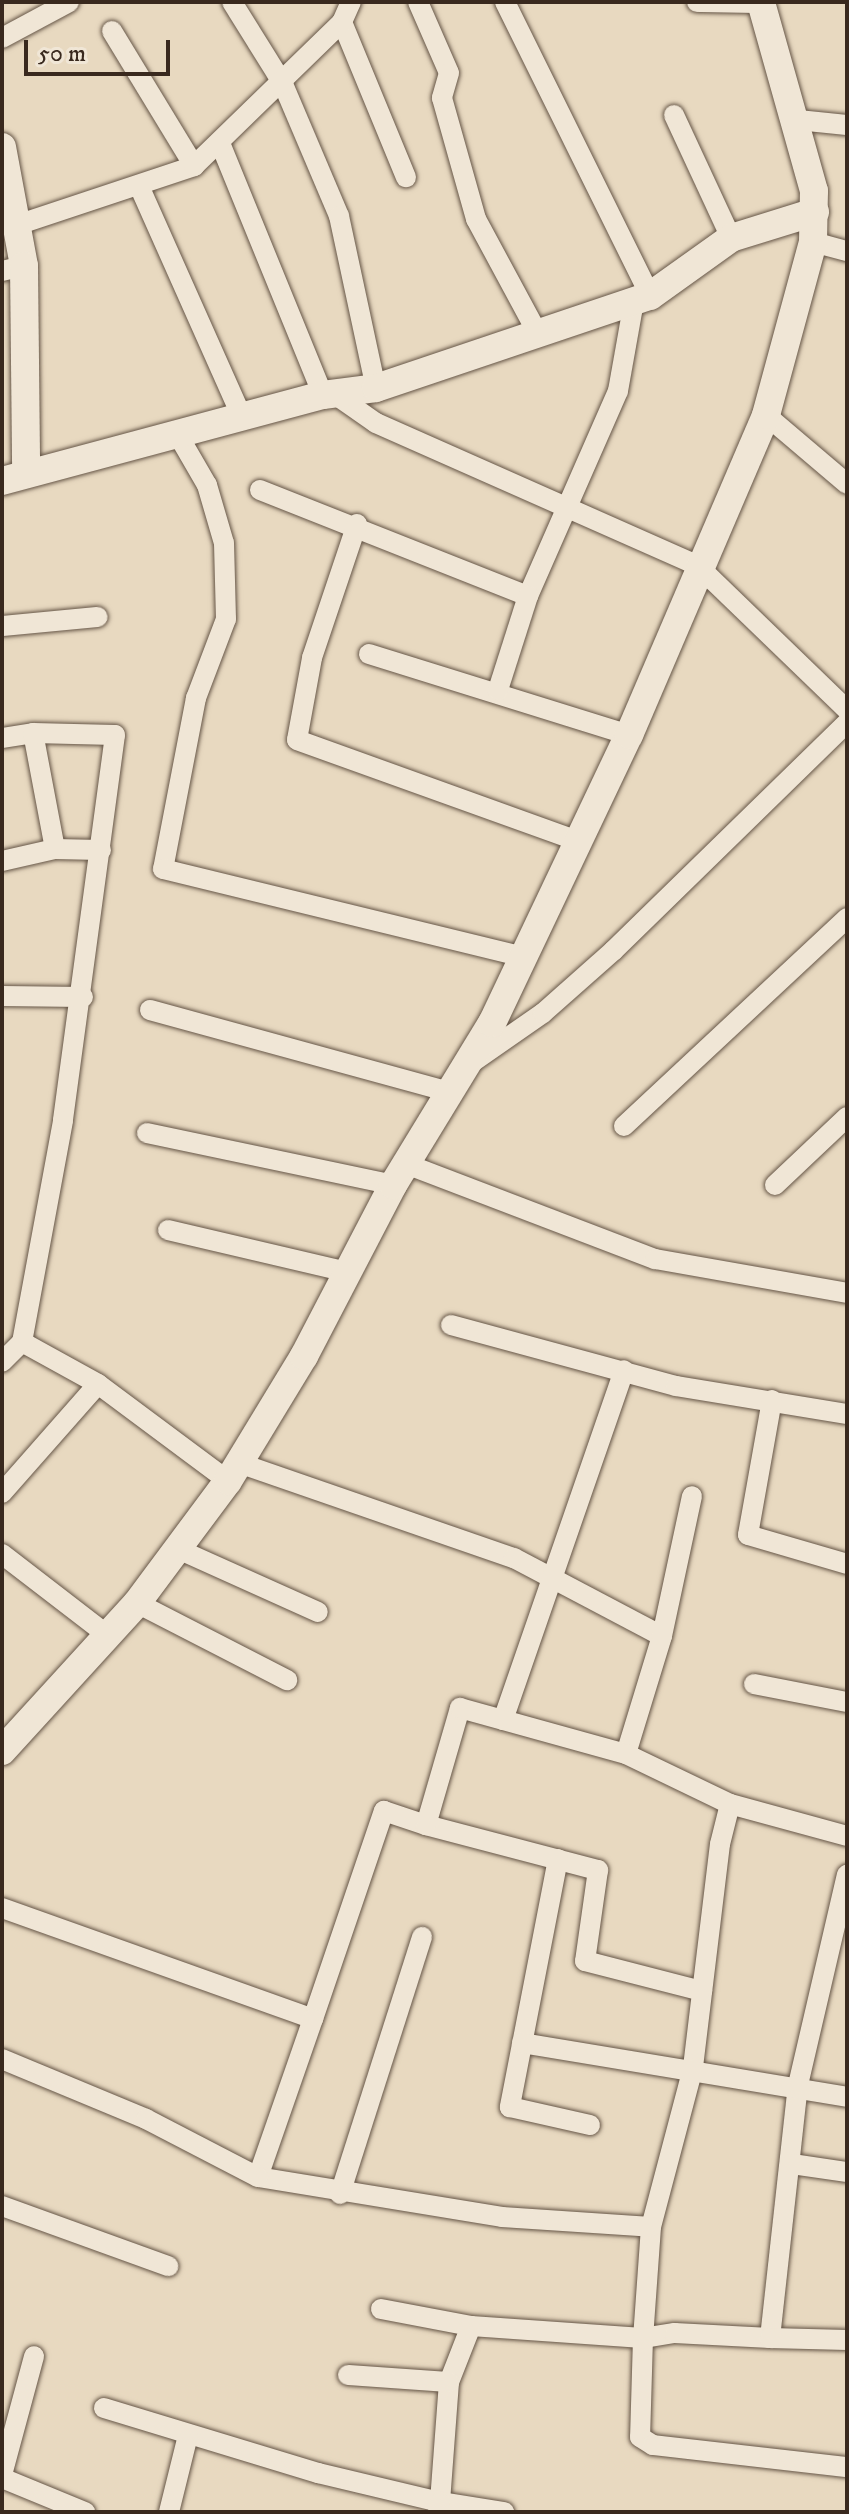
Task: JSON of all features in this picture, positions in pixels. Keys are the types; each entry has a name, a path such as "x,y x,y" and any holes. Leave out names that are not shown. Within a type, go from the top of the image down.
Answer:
{"street":[{"path":"2,38 69,2"},
{"path":"232,2 283,84 339,216 376,388"},
{"path":"418,2 449,73 442,98 476,219 538,334"},
{"path":"498,690 528,596 618,391 642,298 505,2"},
{"path":"2,1751 137,1603 180,1550 234,1472 523,957 629,735 697,565 766,415 813,242 815,212 798,120 761,2 697,2"},
{"path":"17,225 140,188 194,166 283,84 345,8"},
{"path":"345,8 406,177"},
{"path":"112,31 194,166"},
{"path":"674,115 731,238"},
{"path":"798,120 847,125"},
{"path":"220,143 328,394 376,423 570,506 697,565 847,710"},
{"path":"2,148 17,225 13,268 14,476 178,435 241,415 328,394 376,388 642,298 731,238 815,212"},
{"path":"140,188 241,415"},
{"path":"813,242 847,251"},
{"path":"766,415 847,484"},
{"path":"178,435 207,485 224,543 226,619 196,698 163,869 523,957"},
{"path":"260,490 357,524 528,596"},
{"path":"357,524 312,658 297,740 580,842"},
{"path":"2,626 98,617"},
{"path":"369,654 498,690 629,735"},
{"path":"464,1067 543,1013 613,951 847,723"},
{"path":"2,738 33,733 115,735 83,997 22,1342 2,1362"},
{"path":"33,733 55,849"},
{"path":"2,861 55,849 101,850"},
{"path":"624,1126 847,918"},
{"path":"2,996 83,997"},
{"path":"150,1010 449,1092"},
{"path":"775,1185 847,1117"},
{"path":"147,1133 400,1175 655,1259 847,1293"},
{"path":"168,1230 347,1272"},
{"path":"451,1325 676,1386 847,1414"},
{"path":"22,1342 98,1384 234,1472 514,1558 662,1636"},
{"path":"503,1720 554,1580 624,1370"},
{"path":"2,1493 98,1384"},
{"path":"772,1400 748,1535 847,1564"},
{"path":"626,1754 662,1636 692,1496"},
{"path":"180,1550 318,1612"},
{"path":"2,1554 107,1635"},
{"path":"137,1603 287,1680"},
{"path":"754,1684 847,1702"},
{"path":"426,1825 460,1708 626,1754 730,1804 847,1836"},
{"path":"730,1804 693,2068 651,2227 640,2437 653,2445 847,2467"},
{"path":"258,2177 384,1811 598,1870 585,1961 702,1991"},
{"path":"558,1859 510,2107 590,2125"},
{"path":"770,2338 792,2164 798,2085 847,1875"},
{"path":"2,1908 313,2019"},
{"path":"340,2194 422,1937"},
{"path":"522,2043 798,2085 847,2097"},
{"path":"2,2059 146,2119 258,2177 340,2194 502,2217 651,2227"},
{"path":"792,2164 847,2172"},
{"path":"2,2206 168,2266"},
{"path":"381,2309 471,2326 643,2338 675,2333 847,2340"},
{"path":"439,2507 449,2382 471,2326"},
{"path":"34,2356 2,2477 85,2512"},
{"path":"348,2375 449,2382"},
{"path":"104,2408 439,2507 504,2512"},
{"path":"169,2512 188,2435"}]}
